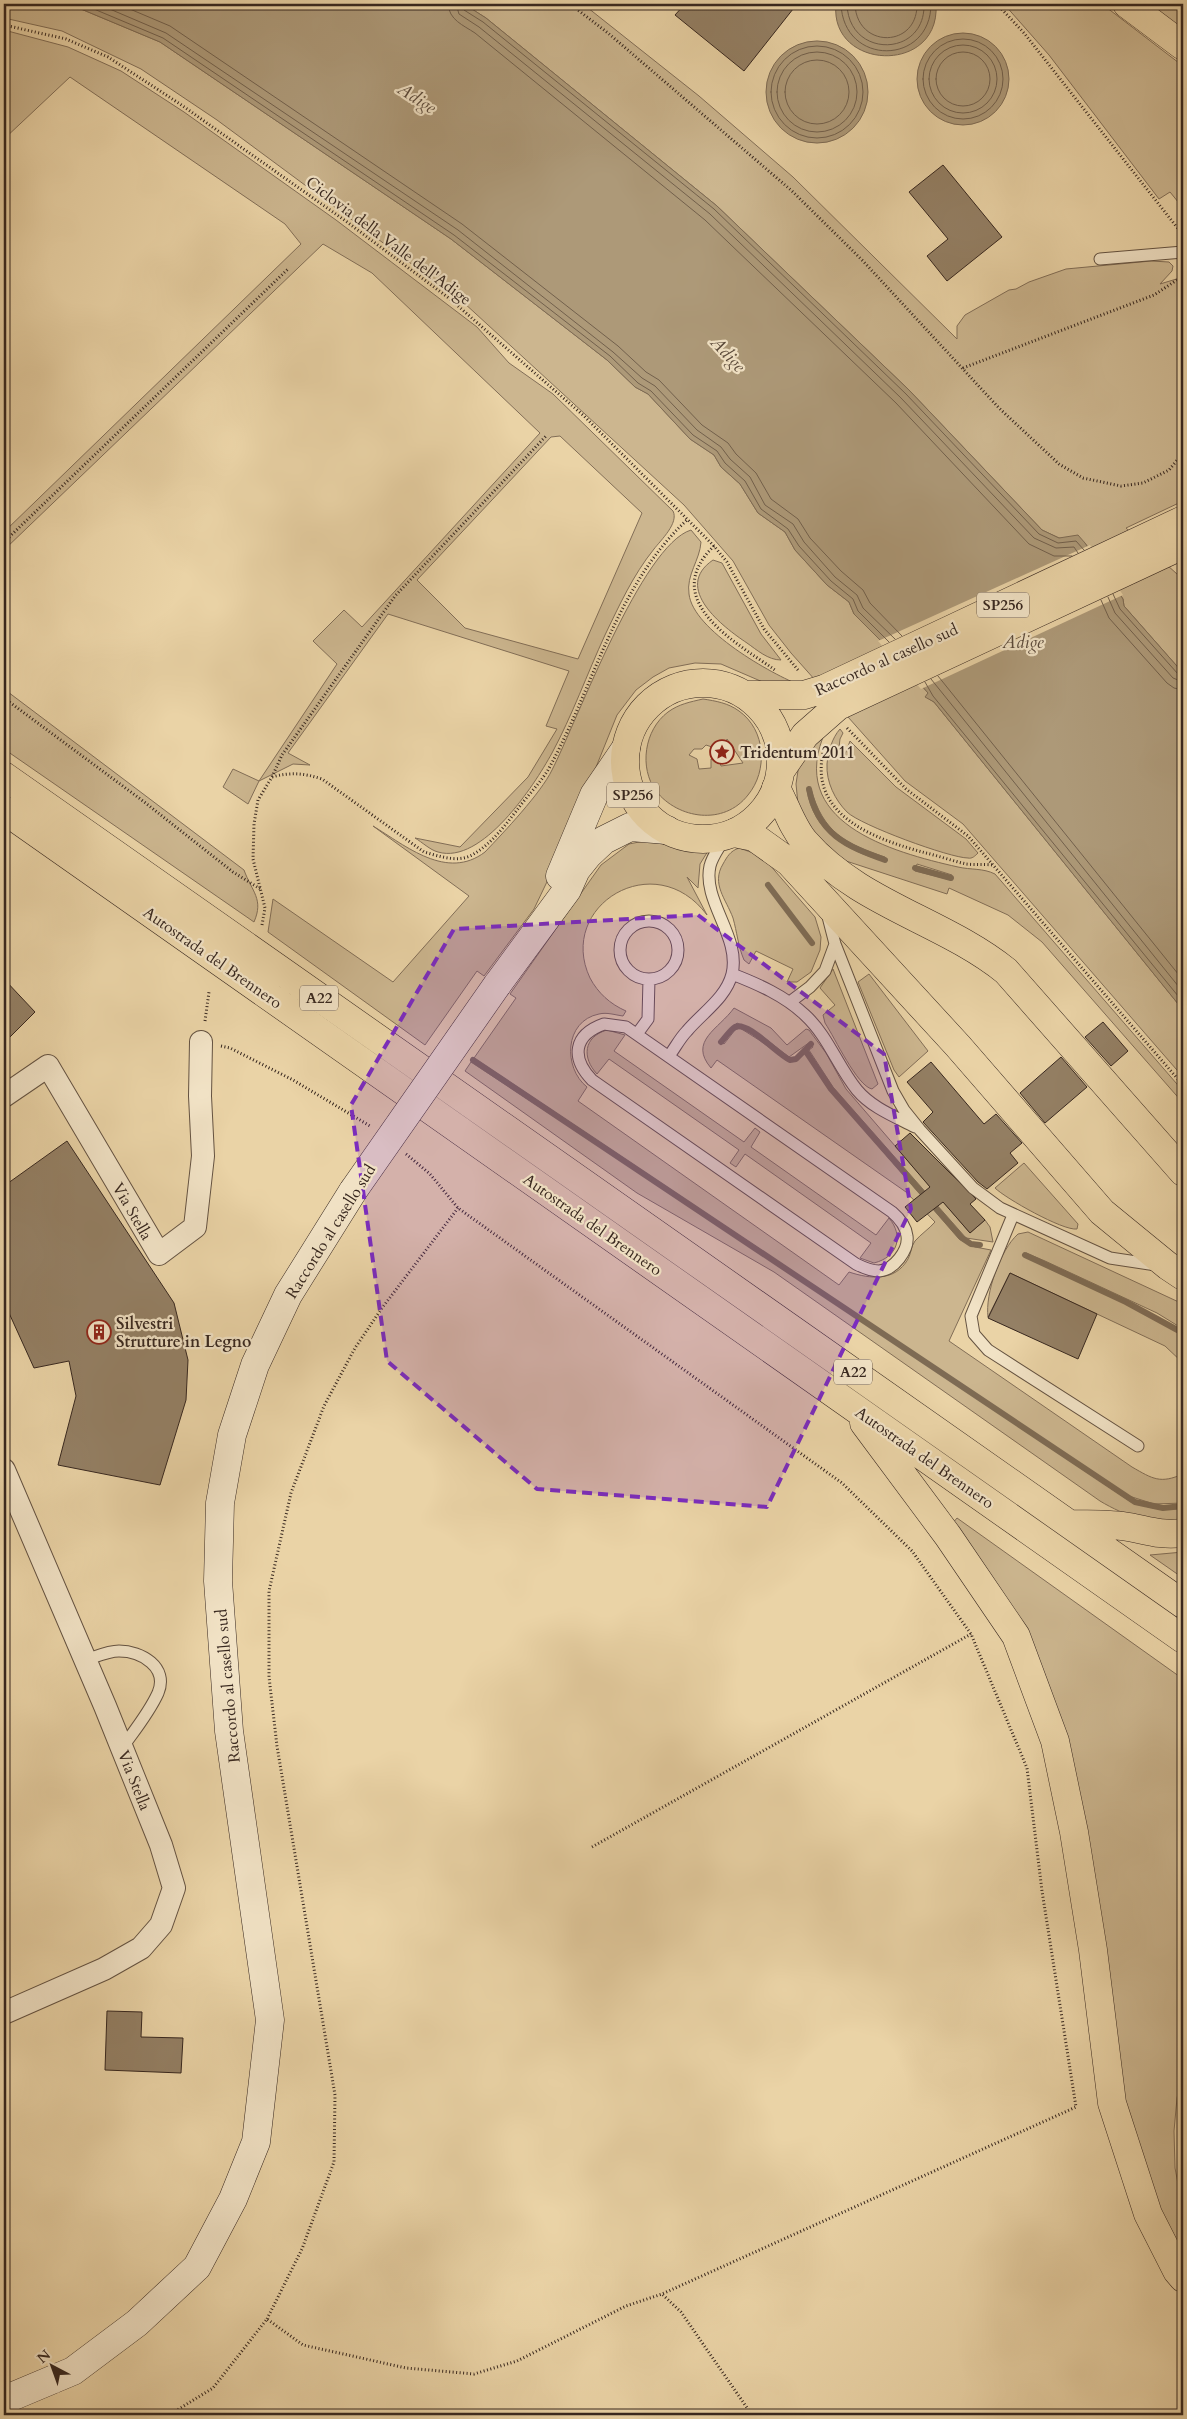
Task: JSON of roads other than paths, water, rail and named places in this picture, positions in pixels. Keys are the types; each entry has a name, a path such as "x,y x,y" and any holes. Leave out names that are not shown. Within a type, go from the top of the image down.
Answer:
{"main road":[{"path":"1126,4 1183,46"},
{"name":"Raccordo al casello sud","path":"626,748 626,771 634,798 650,818 667,830 688,838 701,839 730,834 760,815 805,735 836,707 1183,520"},
{"name":"Raccordo al casello sud","path":"746,695 804,695 836,707 1183,545"},
{"name":"Raccordo al casello sud","path":"532,940 594,795 626,748 634,724 653,701 671,690 691,683 706,682 720,684 746,695 757,704 772,724 780,744 779,779"},
{"name":"Autostrada del Brennero","path":"4,776 1183,1604"},
{"path":"779,779 796,828 805,841 838,872 870,893 984,954 1006,971 1183,1172"},
{"name":"Autostrada del Brennero","path":"4,810 1183,1639"},
{"name":"Raccordo al casello sud","path":"4,2400 72,2371 137,2323 197,2267 233,2199 256,2142 270,2020 229,1731 218,1581 220,1503 232,1435 255,1365 288,1295 353,1192 497,984 532,940 567,890 576,870 604,840 630,827 667,830"},
{"path":"730,834 754,837 789,862 958,1046 1102,1212 1176,1271"},
{"path":"849,1404 948,1536 1016,1636 1055,1740 1074,1832 1093,1955 1112,2102 1148,2214 1177,2272 1183,2278"},
{"path":"1071,1524 1124,1526 1144,1532 1169,1535 1183,1533"}],"street":[{"name":"Via Stella","path":"4,1096 48,1066 159,1254 195,1228 203,1156 200,1096 201,1042"},
{"name":"Via Stella","path":"4,1470 122,1748 161,1845 174,1888 161,1925 141,1948 104,1969 4,2013"}],"lane":[{"path":"1100,259 1183,252"},
{"path":"669,1056 686,1031 715,1002 726,987 732,974 733,961 730,942 710,889 710,866 730,834"},
{"path":"824,901 834,944 886,1077 904,1110 973,1188 1013,1215 1110,1258 1176,1271"},
{"path":"653,921 670,929 679,946 678,955 669,972 661,977 649,979 633,974 626,968 620,949 627,931 634,925 653,921"},
{"path":"790,1002 810,987 825,972 834,944"},
{"path":"732,974 756,983 790,1002 817,1028 859,1092 884,1111 920,1130"},
{"path":"637,1034 648,1019 649,979"},
{"path":"604,1024 615,1024 626,1027 669,1056 892,1212 902,1224 907,1236 906,1246 897,1261 882,1271 870,1270 856,1264 592,1080 582,1069 578,1057 578,1046 583,1035 593,1028 604,1024"},
{"path":"1013,1215 971,1316 971,1326 974,1334 988,1350 1138,1446"},
{"path":"85,1660 117,1651 133,1652 146,1658 158,1669 160,1680 158,1692 146,1714 122,1748"}],"water":[{"name":"Adige","path":"69,4 464,4 486,18 717,206 909,390 1042,530 1059,538 1078,535 1123,599 1124,606 1183,673 1183,1010 934,702 925,697 928,693 897,657 854,614 849,602 827,585 795,550 785,532 758,513 740,484 721,467 714,455 690,439 648,394 635,387 607,360 451,239 160,42"},
{"path":"836,4 936,4 933,27 922,43 905,53 885,56 866,52 849,42 838,26"},
{"path":"963,33 980,37 995,47 1005,62 1009,79 1005,96 995,111 980,121 963,125 946,121 931,111 921,96 917,79 921,62 931,47 946,37"},
{"path":"817,41 837,45 853,56 864,72 868,92 864,112 853,128 837,139 817,143 797,139 781,128 770,112 766,92 770,72 781,56 797,45"}],"waterway":[{"path":"809,789 813,804 827,828 846,843 885,860"},
{"path":"915,868 951,878"},
{"path":"768,885 812,943"},
{"path":"721,1042 733,1028 741,1026 755,1033 790,1060 796,1059 811,1044"},
{"path":"805,1050 831,1089 962,1238 971,1244 980,1245"},
{"path":"473,1060 1135,1502 1163,1508 1183,1506"},
{"path":"1025,1255 1126,1302 1183,1333"}],"place":[{"name":"Tridentum 2011","path":"722,752"},
{"name":"Silvestri Strutture in Legno","path":"99,1332"}]}
